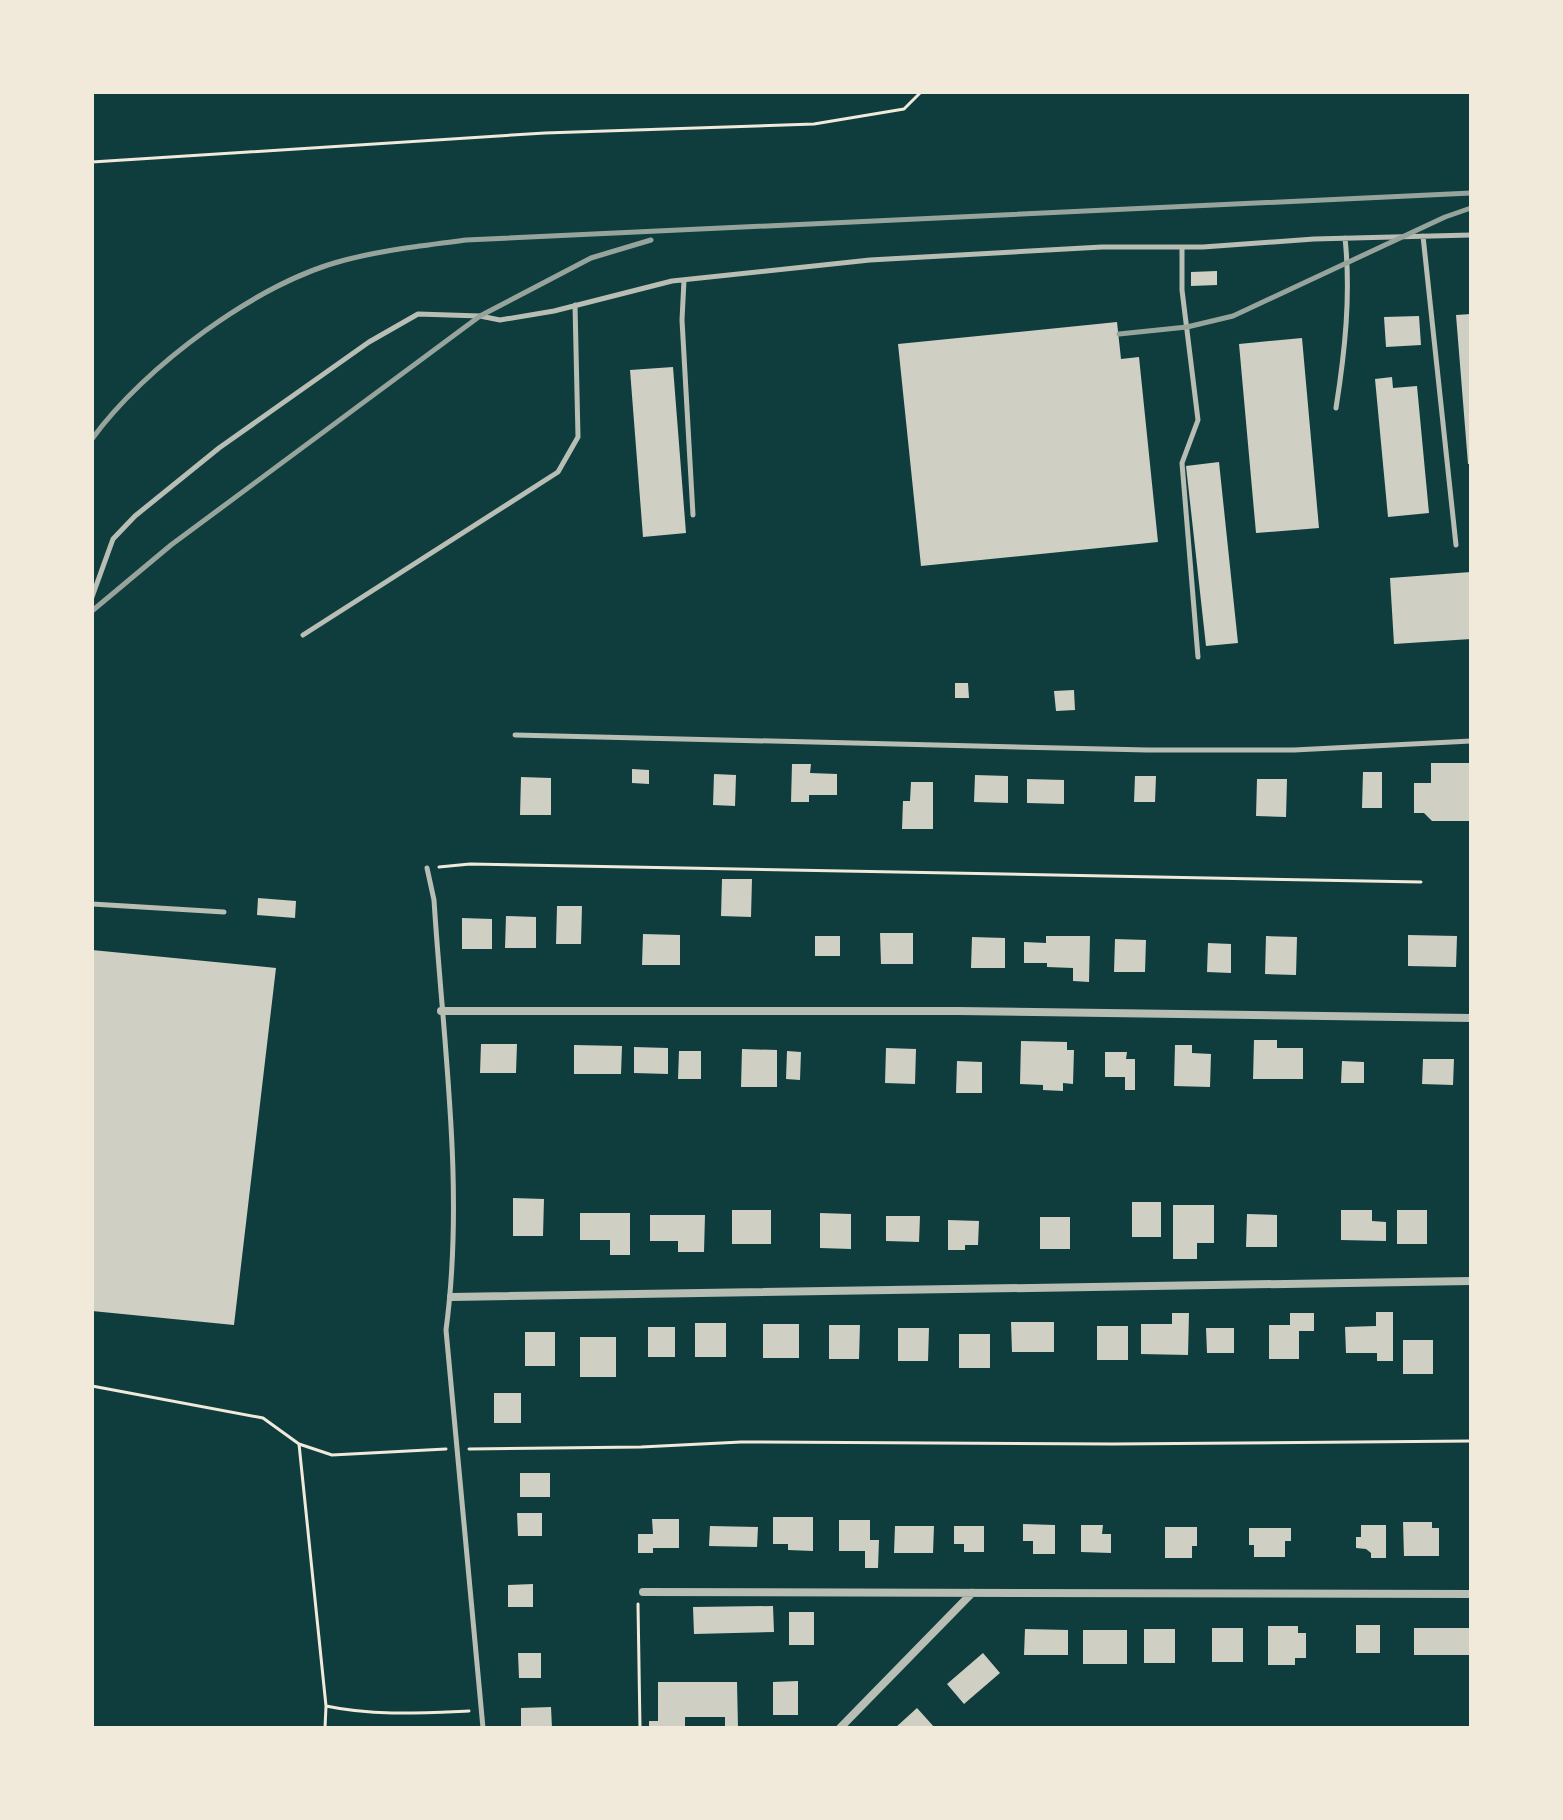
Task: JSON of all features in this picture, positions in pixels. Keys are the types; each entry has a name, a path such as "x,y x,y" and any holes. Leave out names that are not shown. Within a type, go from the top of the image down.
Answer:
{"street":[{"path":"441,1011 958,1011 1471,1018"},
{"path":"451,1297 1471,1281"},
{"path":"643,1592 1471,1594"},
{"path":"840,1728 972,1593"}],"lane":[{"path":"92,597 113,539 135,516 219,448 369,342 418,314 480,316 500,320 684,280 870,260 1102,247 1182,247 1471,235"},
{"path":"1423,236 1456,545"},
{"path":"1336,408 1344,359 1349,276 1345,238"},
{"path":"1182,247 1182,290 1198,420 1182,463 1198,657"},
{"path":"684,280 682,320 693,515"},
{"path":"303,635 558,472 578,437 575,305"},
{"path":"515,735 1147,750 1294,750 1471,741"},
{"path":"427,868 434,900 453,1144 451,1297 446,1330 483,1728"},
{"path":"92,904 224,912"}],"path":[{"path":"92,162 545,133 814,124 904,109 921,92"},
{"path":"427,868 470,864 1421,882"},
{"path":"92,1386 263,1418 299,1444 332,1455 741,1442 1113,1444 1471,1441"},
{"path":"299,1444 326,1706 325,1728"},
{"path":"640,1728 638,1596 643,1592"},
{"path":"326,1706 352,1711 411,1713 480,1710"}],"building":[{"path":"1217,271 1217,285 1191,286 1191,272"},
{"path":"1471,314 1471,464 1468,464 1456,315"},
{"path":"1419,316 1421,345 1386,347 1384,317"},
{"path":"1117,322 1121,359 1139,357 1158,542 921,566 898,344"},
{"path":"1302,338 1319,528 1256,533 1239,344"},
{"path":"673,367 686,533 643,537 630,370"},
{"path":"1392,377 1393,388 1417,386 1429,513 1388,517 1375,379"},
{"path":"1219,462 1238,643 1206,646 1186,466"},
{"path":"1471,572 1471,639 1394,644 1390,578"},
{"path":"955,683 968,683 969,698 955,698"},
{"path":"1074,690 1075,710 1056,711 1054,691"},
{"path":"1431,763 1471,763 1471,821 1432,821 1424,813 1414,813 1414,783 1431,783"},
{"path":"792,764 811,764 810,773 837,774 837,795 809,795 809,802 791,802"},
{"path":"632,769 649,770 649,784 632,783"},
{"path":"1363,772 1382,772 1382,808 1362,808"},
{"path":"714,774 736,775 735,806 713,805"},
{"path":"975,775 1008,776 1008,803 974,802"},
{"path":"1135,776 1156,776 1155,802 1134,802"},
{"path":"521,777 551,778 551,815 520,815"},
{"path":"1027,779 1064,780 1064,804 1027,803"},
{"path":"1257,779 1287,779 1286,817 1256,816"},
{"path":"911,782 933,782 933,829 902,829 903,801 910,801"},
{"path":"722,879 752,879 751,917 721,916"},
{"path":"258,898 296,901 295,918 257,915"},
{"path":"557,906 582,906 581,944 556,944"},
{"path":"506,916 536,917 536,948 505,948"},
{"path":"462,918 492,919 492,949 462,949"},
{"path":"880,933 913,933 913,964 881,964"},
{"path":"643,934 680,935 680,965 642,965"},
{"path":"1408,935 1457,936 1456,967 1408,966"},
{"path":"815,936 840,936 840,956 815,956"},
{"path":"1046,936 1090,936 1089,982 1073,981 1073,968 1024,963 1024,942 1046,943"},
{"path":"1266,936 1297,937 1296,975 1265,974"},
{"path":"972,937 1005,938 1005,968 971,968"},
{"path":"1115,939 1146,940 1145,972 1114,972"},
{"path":"1208,943 1231,944 1231,973 1207,972"},
{"path":"92,950 276,968 234,1325 92,1311"},
{"path":"1254,1040 1277,1040 1277,1048 1303,1048 1303,1079 1253,1079"},
{"path":"1021,1041 1067,1042 1067,1050 1074,1050 1073,1084 1063,1083 1063,1091 1043,1090 1043,1085 1020,1084"},
{"path":"481,1044 517,1044 516,1073 480,1073"},
{"path":"574,1045 622,1046 621,1074 574,1074"},
{"path":"1175,1045 1192,1045 1192,1053 1211,1054 1210,1087 1174,1086"},
{"path":"634,1047 668,1048 668,1074 634,1073"},
{"path":"886,1048 916,1049 915,1084 885,1083"},
{"path":"742,1049 777,1050 777,1087 741,1087"},
{"path":"679,1051 701,1051 701,1079 678,1079"},
{"path":"787,1051 801,1052 800,1080 786,1079"},
{"path":"1105,1052 1127,1052 1126,1059 1135,1059 1135,1090 1125,1090 1125,1077 1105,1077"},
{"path":"1423,1059 1454,1059 1453,1085 1422,1084"},
{"path":"957,1061 982,1062 982,1093 956,1093"},
{"path":"1342,1061 1364,1062 1364,1083 1341,1083"},
{"path":"513,1198 544,1199 543,1236 513,1236"},
{"path":"1132,1202 1161,1202 1161,1237 1132,1237"},
{"path":"1173,1205 1214,1205 1214,1243 1197,1243 1197,1259 1173,1259"},
{"path":"732,1210 771,1210 771,1244 732,1244"},
{"path":"1341,1210 1372,1210 1372,1221 1386,1222 1386,1241 1341,1240"},
{"path":"1397,1210 1427,1210 1427,1244 1397,1244"},
{"path":"580,1213 630,1213 630,1255 610,1255 610,1240 580,1240"},
{"path":"820,1213 851,1214 851,1249 820,1248"},
{"path":"1247,1214 1277,1215 1277,1247 1246,1247"},
{"path":"650,1215 705,1215 704,1252 678,1252 678,1241 650,1241"},
{"path":"886,1216 920,1216 919,1242 886,1241"},
{"path":"1040,1217 1070,1217 1070,1249 1040,1249"},
{"path":"948,1220 979,1221 978,1245 965,1245 965,1250 948,1250"},
{"path":"1376,1312 1393,1312 1393,1361 1377,1361 1377,1353 1346,1353 1345,1327 1376,1326"},
{"path":"1172,1313 1189,1313 1188,1355 1141,1354 1141,1324 1172,1324"},
{"path":"1290,1313 1314,1313 1314,1331 1299,1331 1299,1359 1269,1359 1269,1325 1290,1325"},
{"path":"1011,1322 1054,1322 1054,1352 1012,1352"},
{"path":"695,1323 726,1323 726,1357 695,1357"},
{"path":"763,1324 799,1324 799,1358 763,1358"},
{"path":"829,1325 860,1325 859,1359 829,1359"},
{"path":"1097,1326 1128,1326 1128,1360 1097,1360"},
{"path":"648,1327 675,1327 675,1357 648,1357"},
{"path":"898,1328 929,1328 928,1361 898,1361"},
{"path":"1206,1328 1234,1328 1234,1353 1207,1353"},
{"path":"525,1332 555,1332 555,1366 525,1366"},
{"path":"959,1334 990,1334 990,1368 959,1368"},
{"path":"580,1337 616,1337 616,1377 580,1377"},
{"path":"1403,1340 1433,1340 1433,1374 1403,1374"},
{"path":"494,1393 521,1393 521,1423 494,1423"},
{"path":"520,1473 550,1473 550,1497 520,1497"},
{"path":"517,1513 542,1513 542,1536 518,1536"},
{"path":"773,1517 813,1517 813,1551 788,1550 788,1544 773,1544"},
{"path":"652,1519 679,1519 679,1548 653,1548 653,1553 638,1553 638,1534 653,1534"},
{"path":"839,1520 870,1520 870,1540 879,1540 878,1568 865,1568 865,1551 839,1551"},
{"path":"1403,1522 1432,1522 1432,1528 1439,1528 1439,1556 1404,1556"},
{"path":"1023,1524 1055,1525 1055,1554 1033,1554 1033,1541 1023,1541"},
{"path":"1081,1525 1103,1525 1102,1534 1111,1534 1111,1553 1081,1552"},
{"path":"1361,1525 1386,1525 1386,1558 1371,1558 1371,1553 1366,1549 1356,1548 1356,1537 1361,1537"},
{"path":"710,1526 758,1527 757,1547 709,1546"},
{"path":"895,1526 934,1526 933,1553 894,1553"},
{"path":"954,1526 984,1526 984,1552 964,1552 964,1544 954,1544"},
{"path":"1165,1527 1197,1527 1197,1546 1192,1546 1192,1558 1165,1558"},
{"path":"1249,1528 1291,1528 1291,1541 1285,1541 1285,1557 1254,1557 1254,1545 1249,1545"},
{"path":"533,1584 533,1607 508,1607 508,1585"},
{"path":"773,1606 774,1632 694,1634 693,1607"},
{"path":"789,1612 814,1612 814,1645 789,1645"},
{"path":"1356,1625 1380,1625 1380,1653 1356,1653"},
{"path":"1268,1626 1298,1626 1298,1633 1306,1633 1306,1658 1295,1658 1295,1665 1268,1665"},
{"path":"1212,1628 1243,1628 1243,1662 1212,1662"},
{"path":"1414,1628 1471,1628 1470,1655 1414,1655"},
{"path":"1025,1629 1068,1630 1068,1655 1024,1655"},
{"path":"1144,1629 1175,1629 1175,1663 1144,1663"},
{"path":"1083,1630 1127,1630 1127,1664 1083,1664"},
{"path":"518,1653 541,1653 541,1678 519,1678"},
{"path":"983,1653 1000,1673 964,1704 947,1684"},
{"path":"798,1681 798,1715 773,1715 773,1682"},
{"path":"658,1682 737,1682 738,1728 725,1728 725,1717 685,1717 685,1728 649,1728 649,1721 658,1721"},
{"path":"551,1707 552,1728 521,1728 521,1708"},
{"path":"917,1708 935,1728 895,1728"}],"railway":[{"path":"92,439 141,384 205,331 240,307 311,271 390,251 466,240 1471,193"},
{"path":"1119,334 1187,327 1233,316 1445,217 1471,208"},
{"path":"92,611 171,545 480,316 591,258 651,240"}]}
